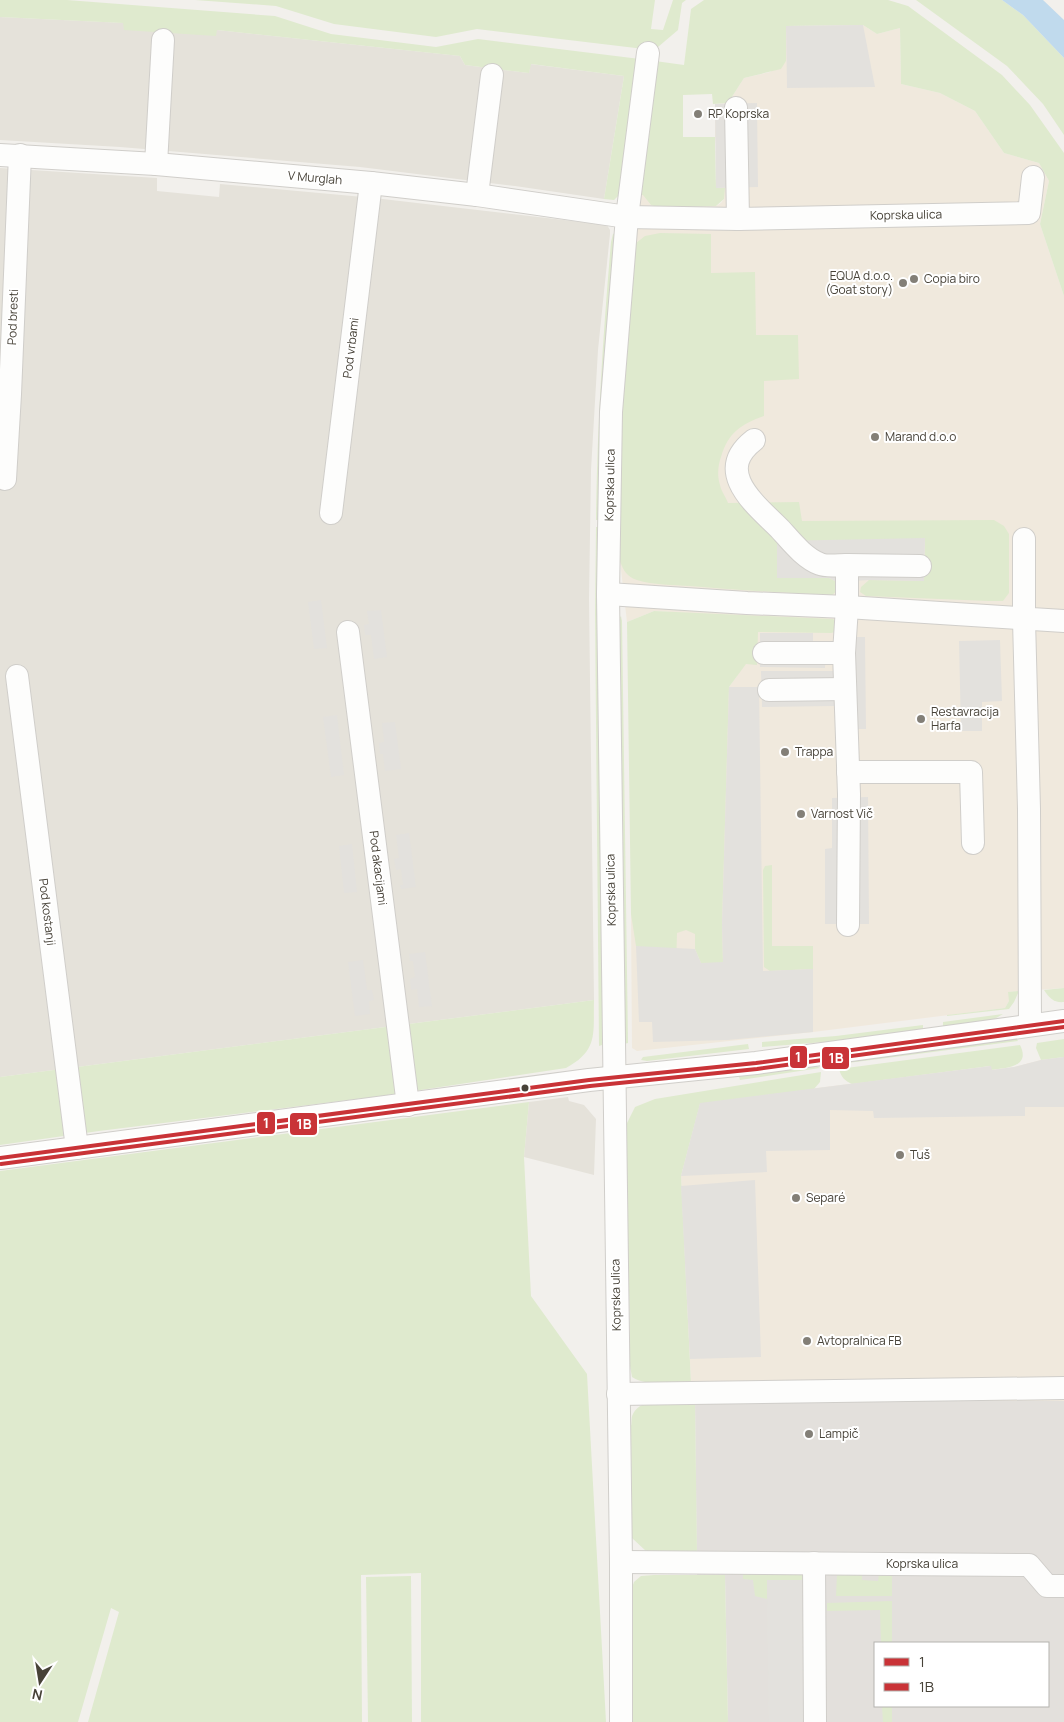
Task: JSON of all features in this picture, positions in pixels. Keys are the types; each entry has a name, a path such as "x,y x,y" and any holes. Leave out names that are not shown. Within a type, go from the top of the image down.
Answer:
{"street":[{"path":"156,164 164,40"},
{"name":"Koprska ulica","path":"621,1722 621,1562 608,594 611,412 627,217 648,53"},
{"path":"477,195 492,74"},
{"path":"736,108 738,219"},
{"name":"V Murglah","path":"10,155 156,164 371,183 477,195 627,217"},
{"name":"Pod bresti","path":"5,479 10,394 10,155"},
{"name":"Koprska ulica","path":"627,217 738,219 1028,213 1034,178"},
{"name":"Pod vrbami","path":"331,513 371,183"},
{"path":"754,440 746,446 737,463 738,480 746,495 804,553 821,565 920,566"},
{"path":"1024,539 1029,809 1030,1025"},
{"path":"847,565 844,654 848,772 848,925"},
{"path":"608,594 1064,621"},
{"name":"Pod akacijami","path":"348,632 408,1105"},
{"path":"764,653 844,654"},
{"name":"Pod kostanji","path":"17,676 77,1148"},
{"path":"768,690 845,689"},
{"path":"848,772 971,772 973,842"},
{"path":"0,1158 614,1078 756,1063 1064,1021"},
{"path":"618,1394 1064,1388"},
{"name":"Koprska ulica","path":"621,1562 1029,1565 1047,1586 1064,1586"},
{"path":"814,1563 815,1722"}],"shaded area":[{"path":"0,17 124,23 124,30 217,30 460,56 465,65 529,73 530,64 624,76 604,199 360,167 120,147 0,140"},
{"path":"863,25 877,34 900,28 901,84 940,93 975,111 1004,153 1039,163 1049,181 1040,224 1064,296 1064,988 1009,992 1009,1001 1005,1008 813,1032 637,1051 632,1048 631,914 729,687 737,676 737,616 654,611 627,622 620,561 622,410 640,195 643,194 651,205 660,208 716,206 721,203 724,199 715,137 715,104 728,103 744,78 770,72 786,61 786,26"},
{"path":"863,25 875,87 787,88 786,26"},
{"path":"757,103 758,187 716,188 715,104"},
{"path":"0,168 157,178 157,191 219,197 220,184 374,198 607,225 610,234 598,350 591,470 589,599 594,1000 0,1077"},
{"path":"925,538 924,581 869,580 837,582 829,578 777,578 777,541"},
{"path":"321,600 327,648 314,649 308,602"},
{"path":"381,610 387,657 374,659 371,635 365,635 364,625 369,624 367,611"},
{"path":"760,633 813,633 813,645 826,645 825,668 760,667"},
{"path":"853,637 865,637 866,729 855,729"},
{"path":"1000,640 1002,701 982,702 982,731 961,731 959,641"},
{"path":"761,671 834,671 834,706 762,707"},
{"path":"729,687 759,687 763,971 813,969 813,1032 728,1040 653,1042 652,1022 639,1022 636,946 695,949 701,963 723,962 722,925"},
{"path":"337,715 344,775 331,777 323,717"},
{"path":"395,722 401,769 385,771 383,754 380,754 379,743 384,742 382,723"},
{"path":"868,797 869,924 825,924 825,849 832,848 832,798"},
{"path":"409,833 416,887 401,889 400,885 403,885 401,869 396,870 394,859 399,858 396,835"},
{"path":"352,844 357,892 344,893 339,846"},
{"path":"425,952 432,1006 419,1007 417,989 411,990 410,979 415,977 413,961 410,961 409,954"},
{"path":"363,960 367,990 372,990 374,1000 369,1001 370,1014 355,1016 348,962"},
{"path":"1064,1057 1064,1401 695,1400 691,1383 681,1176 700,1103 991,1066 992,1070"},
{"path":"1064,1057 1064,1107 1025,1107 1025,1116 874,1118 873,1111 830,1110 830,1150 766,1151 767,1172 681,1176 700,1103 991,1066 992,1070"},
{"path":"568,1097 569,1101 584,1105 596,1119 594,1175 524,1157 529,1102"},
{"path":"755,1180 761,1357 690,1359 681,1186"},
{"path":"695,1400 1064,1401 1064,1722 728,1722 725,1575 697,1575"},
{"path":"767,1580 820,1580 821,1722 769,1722"}],"green space":[{"path":"0,0 67,0 275,16 331,34 436,47 478,39 640,59 619,195 614,200 604,199 624,76 531,64 529,73 465,65 460,56 217,30 216,36 124,30 123,23 0,17"},
{"path":"195,0 655,0 651,29 663,30 673,0 686,0 682,3 678,30 658,47 644,49 477,29 436,37 334,24 276,6"},
{"path":"704,0 888,0 908,6 1002,75 1030,105 1064,153 1064,296 1040,224 1049,181 1039,163 1004,153 975,111 940,93 901,84 900,28 877,34 863,25 786,26 786,61 781,69 744,78 728,103 713,104 712,94 683,95 683,137 715,137 716,188 725,188 724,199 716,206 660,208 651,205 643,195 640,195 655,61 684,65 691,9"},
{"path":"916,0 1002,0 1023,15 1064,58 1064,135 1043,104 1007,66"},
{"path":"616,233 601,520 596,520 603,346 611,242 613,234"},
{"path":"660,233 711,234 711,273 755,272 756,335 798,335 799,379 764,381 764,416 736,430 724,449 719,463 718,478 721,490 728,503 799,502 802,521 994,520 1004,526 1009,534 1009,593 1003,601 866,596 860,592 861,587 869,580 924,581 925,538 778,578 829,578 837,582 837,591 832,595 656,584 637,580 626,573 620,561 622,410 636,243 645,236"},
{"path":"596,527 600,527 604,1040 602,1045 599,1046 595,612"},
{"path":"654,611 833,619 839,625 839,631 831,633 758,632 757,665 746,664 729,687 722,925 723,963 701,963 695,949 695,934 686,930 677,933 676,966 643,957 636,946 631,914 627,622"},
{"path":"621,616 628,1043 624,1044 619,619"},
{"path":"772,865 772,946 813,946 813,969 770,971 764,967 763,870 765,866"},
{"path":"1064,988 1064,1002 1057,1002 1052,999 1044,990"},
{"path":"1019,991 1009,1009 947,1016 1005,1008 1009,1001 1008,992"},
{"path":"594,1000 592,1040 584,1054 566,1068 381,1096 0,1145 0,1077"},
{"path":"1003,1014 991,1021 943,1027 943,1022"},
{"path":"923,1025 923,1030 836,1041 762,1047 762,1042 836,1036"},
{"path":"1016,1038 1018,1041 840,1064 845,1059"},
{"path":"1064,1039 1064,1057 1041,1060 1036,1048 1037,1043"},
{"path":"748,1044 749,1049 647,1061 641,1060 643,1057"},
{"path":"1020,1045 1023,1052 1020,1062 1010,1067 991,1070 990,1066 852,1084 847,1082 839,1069"},
{"path":"816,1066 820,1068 740,1080 739,1076"},
{"path":"821,1072 820,1082 814,1089 700,1104 681,1176 691,1383 653,1383 632,1377 630,1366 625,1161 627,1123 635,1107 655,1099"},
{"path":"529,1102 524,1157 531,1296 587,1374 606,1722 421,1722 421,1573 361,1575 362,1722 88,1722 119,1612 111,1608 78,1722 0,1722 0,1171"},
{"path":"661,1400 695,1400 697,1554 658,1554 646,1551 632,1538 632,1415 644,1404 652,1402"},
{"path":"793,1573 804,1575 808,1580 768,1580 767,1599 755,1596 753,1580 743,1579 743,1574"},
{"path":"837,1574 862,1574 862,1580 878,1581 879,1574 892,1575 892,1596 836,1596"},
{"path":"725,1575 728,1722 633,1722 629,1596 634,1582 641,1576"},
{"path":"411,1576 412,1722 368,1722 366,1577"},
{"path":"892,1601 892,1642 881,1642 880,1610 827,1611 827,1603"},
{"path":"882,1707 892,1707 892,1722 883,1722"}],"water":[{"path":"1002,0 1043,0 1064,20 1064,58 1023,15"}],"transit line":[{"name":"1","path":"0,1158 589,1080 756,1063 1064,1021"},
{"name":"1B","path":"1,1164 590,1086 757,1069 1064,1027"}],"place":[{"name":"RP Koprska","path":"698,114"},
{"name":"Copia biro","path":"914,279"},
{"name":"EQUA d.o.o. (Goat story)","path":"903,283"},
{"name":"Marand d.o.o","path":"875,437"},
{"name":"Restavracija Harfa","path":"921,719"},
{"name":"Trappa","path":"785,752"},
{"name":"Varnost Vič","path":"801,814"},
{"name":"Tuš","path":"900,1155"},
{"name":"Separé","path":"796,1198"},
{"name":"Avtopralnica FB","path":"807,1341"},
{"name":"Lampič","path":"809,1434"}]}
